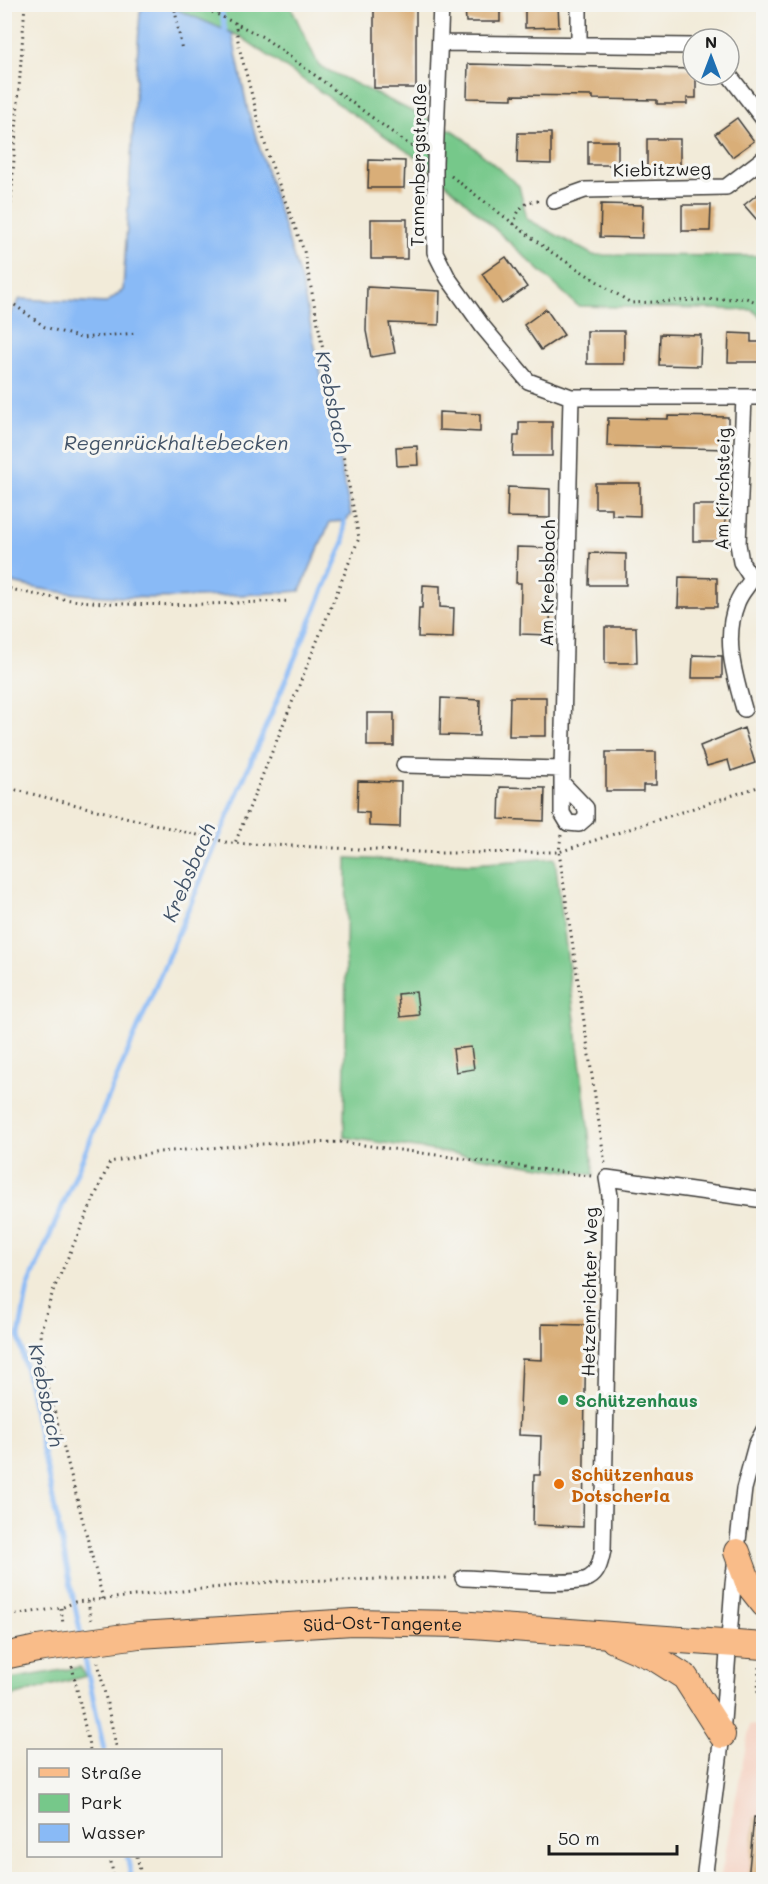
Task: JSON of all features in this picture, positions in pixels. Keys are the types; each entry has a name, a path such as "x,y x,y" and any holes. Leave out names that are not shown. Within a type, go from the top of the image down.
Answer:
{"main road":[{"path":"736,1552 749,1585 764,1604"},
{"name":"Süd-Ost-Tangente","path":"4,1656 37,1649 140,1635 353,1622 458,1624 597,1632 764,1646"},
{"path":"597,1632 655,1658 685,1677 722,1735"}],"street":[{"name":"Tannenbergstraße","path":"441,4 435,163 435,252 448,278 483,327 528,381 571,397 764,397"},
{"path":"579,4 579,44"},
{"path":"440,43 681,46"},
{"path":"738,87 764,120"},
{"name":"Kiebitzweg","path":"554,201 585,190 726,187 764,158"},
{"name":"Am Krebsbach","path":"404,765 562,776 571,397"},
{"name":"Am Kirchsteig","path":"744,397 738,544 741,562 758,583 737,602 730,642 733,671 744,709"},
{"path":"607,1178 764,1200"},
{"name":"Hetzenrichter Weg","path":"463,1578 571,1582 589,1579 598,1570 603,1550 610,1196 607,1178"},
{"path":"704,1880 722,1735 736,1552 744,1489 756,1445 764,1430"}],"path":[{"path":"25,4 5,299 45,327 81,339 136,333"},
{"path":"174,4 182,51"},
{"path":"196,4 235,21 263,37 435,163 514,225 631,303 746,298 764,305"},
{"path":"235,21 238,47 268,156 304,251 359,538 235,843"},
{"path":"514,225 517,211 529,201 554,201"},
{"path":"4,587 41,598 136,603 290,601"},
{"path":"4,787 230,843 440,853 559,852 764,784"},
{"path":"102,1599 42,1363 40,1333 53,1290 110,1162 182,1150 261,1143 342,1142 607,1178 559,852"},
{"path":"4,1616 61,1608 102,1599 280,1581 463,1578"},
{"path":"88,1601 92,1626"},
{"path":"61,1608 64,1627"},
{"path":"97,1654 117,1749"},
{"path":"69,1656 90,1749"},
{"path":"110,1857 114,1880"},
{"path":"137,1857 142,1880"}],"shaded area":[{"path":"750,1725 763,1727 763,1879 720,1880"}],"green space":[{"path":"166,5 290,5 319,66 457,133 519,186 527,219 593,255 763,256 763,320 753,310 578,306 424,163 241,37"},
{"path":"347,858 472,864 555,858 594,1175 344,1137"},
{"path":"80,1667 86,1676 5,1698 5,1680"}],"water":[{"name":"Regenrückhaltebecken","path":"145,4 166,5 232,33 248,111 301,281 351,515 345,521 330,522 300,591 227,596 113,597 39,589 5,581 5,378 9,316 20,299 106,303 123,290 140,12"}],"building":[{"path":"374,4 416,4 416,88 374,88"},
{"path":"465,4 500,4 500,22 466,22"},
{"path":"525,4 558,4 559,27 525,28"},
{"path":"468,64 681,69 681,87 696,87 696,98 687,98 687,104 657,104 657,100 593,99 593,96 512,95 512,99 467,98"},
{"path":"737,118 754,141 732,157 715,134"},
{"path":"518,133 551,133 551,164 517,163"},
{"path":"647,139 680,139 680,175 647,175"},
{"path":"588,141 618,141 618,165 588,165"},
{"path":"369,160 405,161 404,188 368,188"},
{"path":"764,189 764,228 744,205"},
{"path":"601,204 643,205 642,238 600,237"},
{"path":"682,205 711,205 710,231 682,231"},
{"path":"371,219 407,219 407,259 371,259"},
{"path":"506,257 527,287 502,304 482,274"},
{"path":"367,287 440,291 439,325 389,323 395,353 371,357 366,331"},
{"path":"546,309 564,335 541,350 524,325"},
{"path":"587,331 624,331 624,364 587,364"},
{"path":"729,333 751,334 751,342 764,342 764,362 728,362"},
{"path":"660,334 701,335 700,366 659,365"},
{"path":"439,412 480,414 480,432 439,430"},
{"path":"668,416 728,417 728,449 607,446 608,418 668,419"},
{"path":"519,422 552,422 552,456 513,456 514,436 519,436"},
{"path":"417,446 418,465 397,466 396,447"},
{"path":"595,483 640,483 640,516 612,515 612,508 595,508"},
{"path":"508,487 550,489 550,518 507,517"},
{"path":"693,505 725,505 725,541 693,541"},
{"path":"517,547 551,548 550,635 520,634 521,583 516,583"},
{"path":"590,553 626,554 626,585 589,585"},
{"path":"679,577 717,578 717,607 678,607"},
{"path":"423,585 440,586 440,607 454,608 453,638 418,637"},
{"path":"605,627 636,627 637,663 605,663"},
{"path":"693,655 722,656 722,678 692,678"},
{"path":"510,697 546,697 546,736 509,736"},
{"path":"441,698 480,700 479,736 440,735"},
{"path":"367,713 394,713 394,746 367,746"},
{"path":"744,728 755,763 731,771 728,760 707,766 700,746"},
{"path":"606,752 656,752 656,785 643,785 643,791 606,791"},
{"path":"358,781 401,782 400,827 369,826 369,813 357,812"},
{"path":"500,787 545,788 544,821 499,819"},
{"path":"416,992 419,1015 400,1017 398,994"},
{"path":"471,1047 474,1069 456,1072 453,1049"},
{"name":"Schützenhaus","path":"542,1324 586,1325 583,1527 533,1525 534,1475 540,1475 541,1436 519,1435 522,1359 542,1360"},
{"path":"754,1817 764,1818 764,1880 748,1880"}],"waterway":[{"name":"Krebsbach","path":"220,4 226,35"},
{"name":"Krebsbach","path":"81,1635 19,1336 28,1287 344,542 344,516"},
{"name":"Krebsbach","path":"83,1650 104,1749"},
{"name":"Krebsbach","path":"127,1857 132,1880"}],"place":[{"name":"Schützenhaus","path":"563,1400"},
{"name":"Schützenhaus Dotscheria","path":"559,1484"}]}
